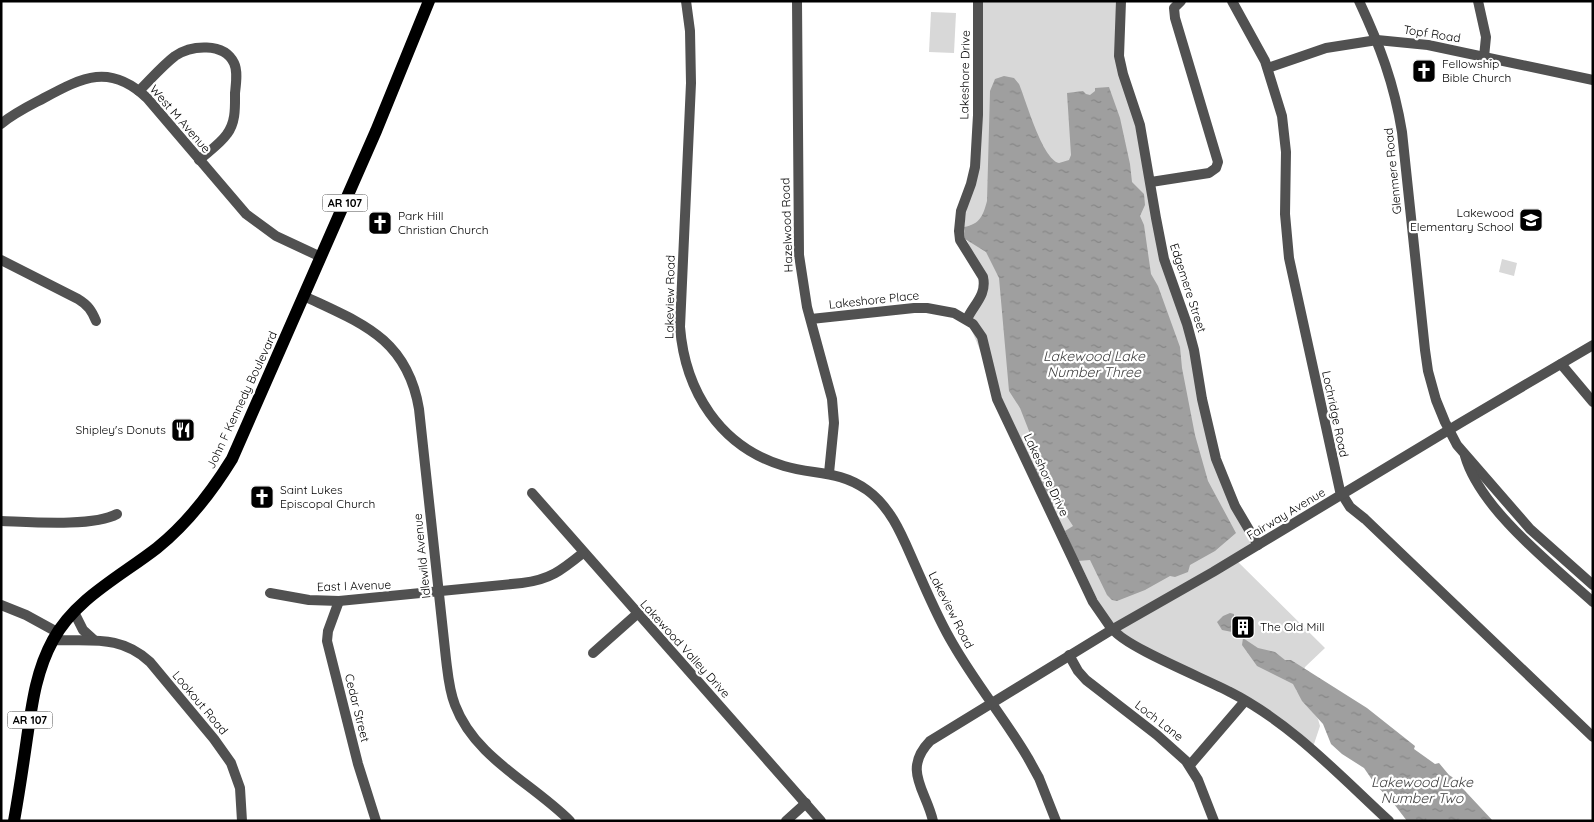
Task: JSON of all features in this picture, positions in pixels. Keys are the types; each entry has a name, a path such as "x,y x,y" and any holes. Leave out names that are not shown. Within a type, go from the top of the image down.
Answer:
{"main road":[{"name":"John F Kennedy Boulevard","path":"14,821 36,685 43,660 55,636 74,612 168,539 189,518 209,495 232,459 376,131 429,1"}],"street":[{"name":"Lakeview Road","path":"686,1 690,31 691,84 680,327 688,370 697,393 709,413 741,445 771,462 829,473 855,482 868,490 884,505 898,526 938,617 952,643 1028,758 1039,778 1056,821"},
{"name":"Hazelwood Road","path":"797,1 799,255 811,320 832,399 834,414 833,440 829,473"},
{"name":"Lakeshore Drive","path":"978,1 978,116 975,167 972,184 961,211 959,222 960,240 983,277 984,282 983,294 967,319 982,337 997,400 1093,602 1105,622 1116,633 1138,648 1246,701 1281,724 1389,821"},
{"name":"Edgemere Street","path":"1121,1 1119,56 1140,125 1164,259 1189,332 1216,459 1235,506 1258,546"},
{"path":"1150,182 1209,173 1216,168 1218,162 1175,18 1174,8 1181,1"},
{"name":"Lochridge Road","path":"1232,1 1254,39 1268,68 1274,86 1284,132 1287,173 1285,214 1289,258 1338,485 1342,495 1350,507 1365,519 1593,737"},
{"name":"Glenmere Road","path":"1359,1 1377,40 1393,87 1402,132 1428,372 1436,400 1449,430 1464,456 1468,469 1496,508 1515,532 1593,602"},
{"path":"1478,1 1486,37 1484,57"},
{"name":"Topf Road","path":"1268,68 1326,48 1377,40 1428,44 1593,80"},
{"path":"139,91 161,68 184,51 208,47 218,49 231,58 235,65 236,76 233,122 224,138 198,160"},
{"name":"West M Avenue","path":"1,124 16,113 74,82 88,77 103,76 116,78 130,84 139,91 235,203 257,224 276,236 321,257"},
{"path":"1,260 86,304 96,321"},
{"name":"Idlewild Avenue","path":"304,296 364,324 388,344 408,372 419,409 449,685 454,704 472,736 492,757 540,794 570,821"},
{"name":"Lakeshore Place","path":"811,320 927,308 954,312 967,319"},
{"name":"Fairway Avenue","path":"933,821 931,810 916,774 919,755 930,741 1113,629 1258,546 1593,345"},
{"path":"1561,364 1593,402"},
{"name":"Glenmere Road","path":"1464,456 1477,467 1530,529 1593,585"},
{"name":"Lakewood Valley Drive","path":"532,493 821,821"},
{"path":"1,521 90,521 103,520 117,514"},
{"name":"East I Avenue","path":"270,593 309,600 339,601 522,583 542,580 560,571 583,553"},
{"name":"Cedar Street","path":"339,601 328,631 327,641 358,764 376,821"},
{"path":"1,605 26,615 55,636"},
{"path":"74,612 87,635 94,640"},
{"path":"593,653 637,614"},
{"name":"Lookout Road","path":"55,636 114,642 126,646 145,657 225,753 235,772 240,788 242,821"},
{"name":"Loch Lane","path":"1070,656 1078,671 1086,680 1164,740 1190,765 1214,821"},
{"path":"1190,765 1246,701"},
{"path":"786,821 806,803"}],"shaded area":[{"path":"977,1 1121,1 1119,56 1135,105 1159,235 1187,324 1213,445 1258,545 1235,559 1325,648 1305,667 1296,690 1318,719 1320,726 1312,750 1268,715 1111,628 990,374 967,319 983,277 963,231 971,184"},
{"path":"931,12 956,13 954,53 929,52"},
{"path":"1502,259 1517,263 1514,276 1499,272"}],"water":[{"name":"Lakewood Lake Number Three","path":"1004,76 1014,78 1019,84 1041,140 1053,159 1059,163 1069,160 1071,155 1067,93 1083,91 1090,95 1095,91 1095,88 1109,87 1120,118 1132,182 1144,194 1145,205 1140,216 1144,225 1151,274 1158,286 1180,347 1182,368 1195,435 1208,481 1236,533 1215,551 1190,565 1188,572 1175,577 1170,576 1145,590 1117,601 1112,600 1107,595 1090,560 1078,561 1065,531 1073,526 1060,506 1051,505 1035,467 1042,463 1031,446 1029,431 1020,408 1009,391 999,278 986,252 965,239 964,227 974,224 980,218 987,201 990,91 995,79"},
{"path":"1230,613 1234,614 1234,620 1243,628 1244,636 1237,638 1232,632 1222,630 1217,622 1223,616"},
{"name":"Lakewood Lake Number Two","path":"1243,638 1258,648 1275,652 1285,660 1291,660 1367,708 1415,746 1414,749 1435,764 1439,763 1493,821 1407,821 1375,784 1364,768 1342,754 1331,744 1323,724 1302,701 1293,684 1257,666 1242,645"}],"place":[{"name":"Fellowship Bible Church","path":"1424,71"},
{"name":"Lakewood Elementary School","path":"1531,220"},
{"name":"Park Hill Christian Church","path":"380,223"},
{"name":"Shipley's Donuts","path":"183,430"},
{"name":"Saint Lukes Episcopal Church","path":"262,497"},
{"name":"The Old Mill","path":"1243,627"}]}
